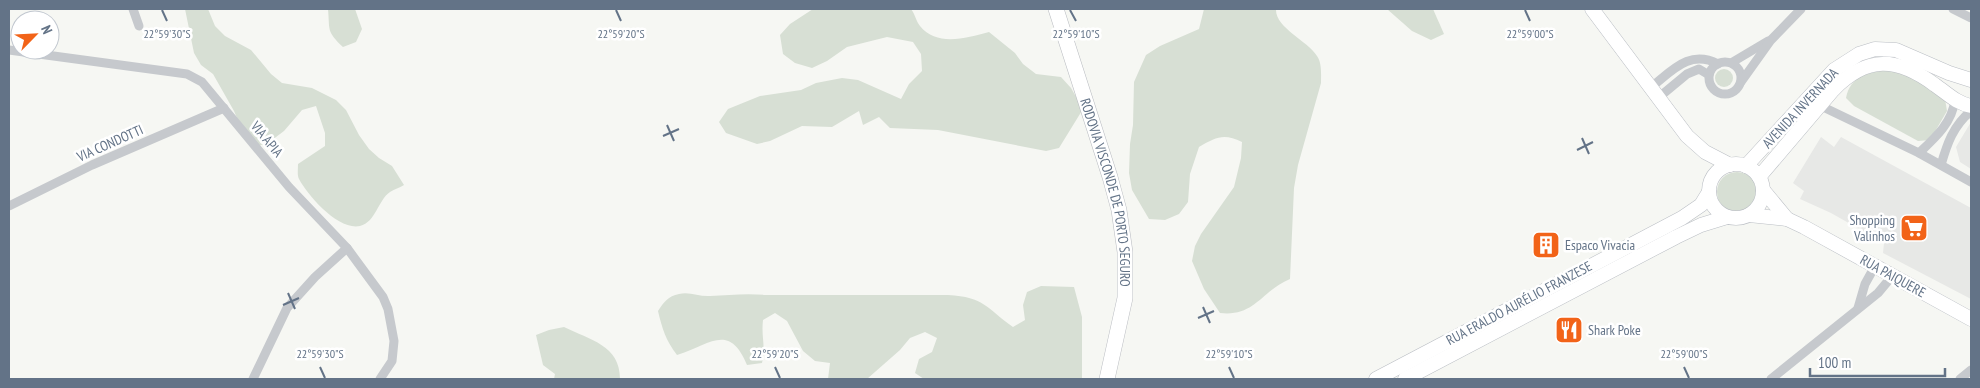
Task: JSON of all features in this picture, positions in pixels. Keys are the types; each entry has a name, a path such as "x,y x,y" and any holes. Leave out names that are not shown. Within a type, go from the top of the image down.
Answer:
{"main road":[{"name":"RODOVIA VISCONDE DE PORTO SEGURO","path":"1056,9 1110,177 1119,210 1124,243 1125,298 1107,379"},
{"path":"1592,9 1687,136 1705,152 1730,165 1746,166 1761,184 1760,205 1749,215 1742,218 1726,216 1714,206 1705,152"},
{"name":"AVENIDA INVERNADA","path":"1746,166 1834,70 1859,54 1875,49 1906,52 1949,73 1971,81"},
{"name":"AVENIDA INVERNADA","path":"1761,184 1791,138 1846,76 1856,70 1875,64 1895,64 1923,76 1961,104 1971,106"},
{"path":"1955,100 1958,86 1971,81"},
{"path":"1710,186 1718,171 1730,165"},
{"name":"RUA PAIQUERE","path":"1761,184 1787,219"},
{"name":"RUA ERALDO AURÉLIO FRANZESE","path":"1376,379 1682,218 1700,205 1710,186"},
{"name":"RUA PAIQUERE","path":"1749,215 1787,219 1971,319"},
{"name":"RUA ERALDO AURÉLIO FRANZESE","path":"1405,379 1676,237 1726,216"}],"street":[{"path":"133,9 139,26"},
{"path":"1718,64 1712,68 1709,75 1711,86 1720,93 1731,93 1739,86 1771,40 1801,9"},
{"path":"1953,9 1971,18"},
{"path":"1654,93 1686,60 1702,58 1718,64 1731,63 1771,40"},
{"name":"VIA APIA","path":"9,50 187,74 202,82 289,187 347,248 383,297 388,309 394,341 392,361 380,379"},
{"path":"1731,63 1739,70 1741,81 1739,86"},
{"path":"1654,93 1699,69 1709,75"},
{"path":"1919,153 1944,128 1955,100"},
{"path":"1821,106 1919,153 1971,182"},
{"name":"VIA CONDOTTI","path":"9,206 92,165 224,108"},
{"path":"1942,166 1954,129 1971,111"},
{"path":"253,379 287,308 347,248"},
{"path":"1858,309 1865,284 1875,266"},
{"path":"1771,379 1878,293 1893,275"}],"shaded area":[{"path":"185,9 208,9 215,26 225,36 251,50 271,74 282,83 312,88 336,100 346,110 359,135 369,149 392,166 404,185 390,192 382,200 370,220 360,226 343,223 325,211 303,186 298,174 298,164 325,146 325,133 316,106 302,110 284,131 272,140 259,146 246,139 234,111 213,74 201,65 194,53"},
{"path":"328,9 355,9 362,29 356,42 343,47 334,37 329,26"},
{"path":"813,9 911,9 920,26 927,33 943,39 971,37 989,32 1015,53 1023,64 1036,74 1061,77 1071,88 1083,109 1059,148 1046,151 938,130 890,128 879,117 863,125 859,111 832,127 802,126 770,141 757,144 726,133 719,122 728,109 760,96 801,90 816,83 842,78 858,80 901,99 909,84 922,71 921,54 913,42 887,37 847,47 827,61 812,68 795,63 783,54 780,35 790,24"},
{"path":"1204,9 1276,9 1277,16 1286,28 1313,50 1320,62 1321,69 1321,83 1298,165 1294,188 1290,279 1280,284 1250,307 1232,313 1220,313 1204,289 1192,261 1195,246 1201,234 1234,187 1241,158 1242,142 1236,139 1220,137 1199,147 1190,174 1188,202 1179,214 1165,220 1149,219 1132,190 1129,173 1134,82 1146,55 1160,46 1199,29"},
{"path":"1387,9 1433,9 1444,34 1431,40 1412,31"},
{"path":"1720,69 1728,69 1733,74 1731,85 1720,87 1715,82 1715,74"},
{"path":"1888,70 1903,72 1945,99 1947,111 1930,140 1918,141 1854,106 1846,98 1851,85 1861,76"},
{"path":"1971,122 1971,169 1960,162 1956,147"},
{"name":"Shopping Valinhos","path":"1821,137 1834,147 1841,137 1971,208 1971,299 1883,253 1884,243 1831,213 1800,199 1804,191 1793,183"},
{"path":"1737,172 1751,178 1757,192 1751,206 1737,212 1723,206 1717,192 1723,178"},
{"path":"1041,286 1074,287 1082,317 1082,379 924,379 915,373 919,359 932,352 937,338 925,332 910,338 900,350 867,379 828,379 830,363 815,361 803,351 787,321 775,313 763,320 764,352 762,363 747,365 740,352 733,344 726,340 709,342 677,355 665,334 658,311 669,298 683,293 706,296 745,294 948,295 978,301 1013,327 1025,320 1023,305 1027,292"},
{"path":"564,327 593,340 609,351 615,358 619,368 620,379 554,379 555,374 543,365 536,335"}],"place":[{"name":"Shopping Valinhos","path":"1914,228"},
{"name":"Espaco Vivacia","path":"1546,245"},
{"name":"Shark Poke","path":"1569,330"}]}
